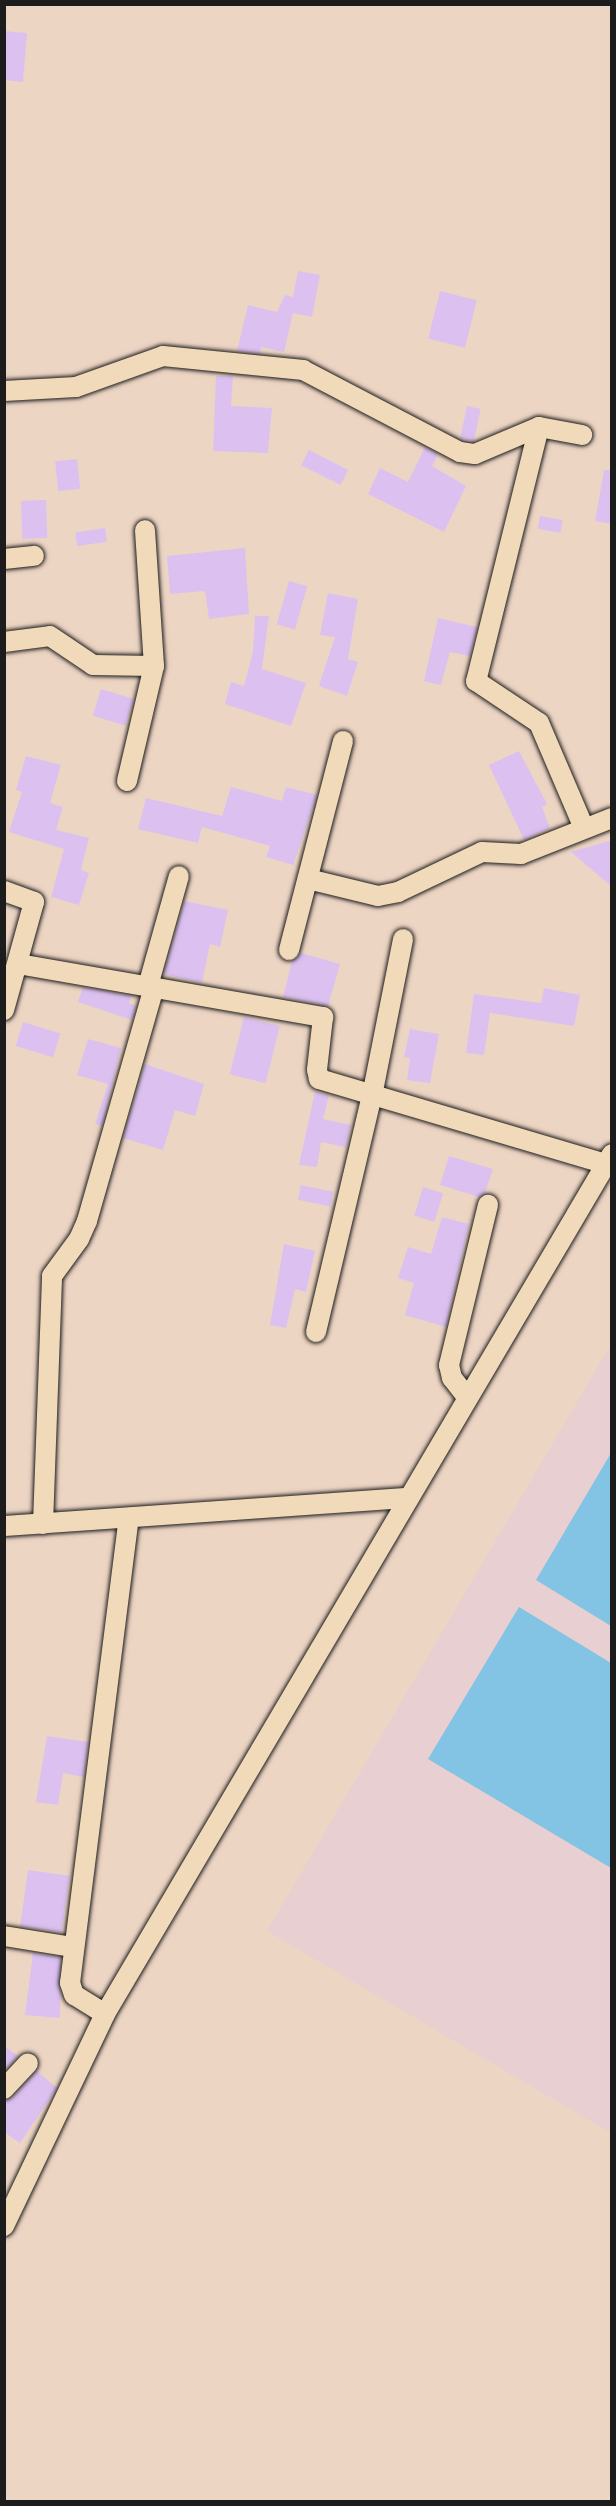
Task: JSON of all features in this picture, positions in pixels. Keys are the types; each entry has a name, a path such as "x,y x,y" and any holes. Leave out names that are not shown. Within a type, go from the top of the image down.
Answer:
{"street":[{"path":"4,391 76,387 163,356 303,370 460,452 475,454 539,428 582,435"},
{"path":"539,428 476,681 539,723 584,828"},
{"path":"127,781 154,666 145,530"},
{"path":"4,559 34,556"},
{"path":"4,642 50,636 93,665 154,666"},
{"path":"289,950 343,741"},
{"path":"308,879 378,896 398,892 482,852 521,854 612,818"},
{"path":"42,1524 52,1276 79,1239 87,1221 179,876"},
{"path":"4,891 34,902 19,964 4,1010"},
{"path":"316,1332 372,1096 403,939"},
{"path":"4,2226 105,2014 406,1498 609,1159 372,1096 319,1079 317,1070 323,1017 19,964"},
{"path":"467,1397 452,1378 449,1365 488,1205"},
{"path":"4,1526 406,1498"},
{"path":"105,2014 74,1995 70,1983 129,1518"},
{"path":"4,1936 73,1947"},
{"path":"4,2089 28,2063"}],"shaded area":[{"path":"611,1344 611,2133 267,1931"}],"water":[{"path":"611,1453 611,1626 536,1580"},
{"path":"519,1607 611,1663 611,1868 428,1759"}],"building":[{"path":"4,31 27,33 23,82 4,80"},
{"path":"298,271 320,275 312,317 293,313 284,352 261,347 260,354 237,351 248,305 277,312 285,295 293,297"},
{"path":"440,291 477,300 465,348 428,339"},
{"path":"216,376 233,376 231,406 272,408 268,453 213,451"},
{"path":"467,406 481,409 474,441 460,438"},
{"path":"425,447 438,454 432,466 466,486 444,532 368,494 380,468 408,482"},
{"path":"309,450 348,470 340,485 301,465"},
{"path":"77,459 80,489 58,491 55,461"},
{"path":"604,470 612,470 612,524 595,521"},
{"path":"46,500 47,538 22,539 21,501"},
{"path":"540,516 563,520 560,533 538,529"},
{"path":"105,528 107,542 77,546 75,532"},
{"path":"245,548 249,614 209,619 205,591 170,594 167,556"},
{"path":"289,581 307,586 295,629 277,624"},
{"path":"328,593 358,599 348,659 358,662 347,696 319,686 335,637 320,635"},
{"path":"255,616 269,616 262,669 306,683 291,726 225,704 231,682 244,686 253,652"},
{"path":"438,618 477,627 470,656 450,652 441,685 424,681"},
{"path":"101,689 134,699 125,726 93,716"},
{"path":"519,751 547,804 542,807 550,828 524,840 489,765"},
{"path":"26,756 61,765 50,803 63,807 56,830 89,838 81,870 89,873 79,905 51,897 64,849 9,832 22,792 16,790"},
{"path":"231,787 282,801 286,787 317,795 293,865 266,857 270,846 202,827 198,843 138,829 146,798 222,816"},
{"path":"612,840 612,887 571,852"},
{"path":"184,901 228,910 220,947 210,944 202,983 164,974"},
{"path":"301,953 340,964 328,1006 283,997 292,961"},
{"path":"83,987 131,996 129,1003 136,1006 132,1020 78,1002"},
{"path":"544,988 580,995 574,1026 490,1013 484,1055 466,1053 474,994 541,1003"},
{"path":"244,1017 280,1026 266,1083 230,1074"},
{"path":"23,1022 60,1033 53,1057 16,1046"},
{"path":"410,1029 439,1034 430,1083 407,1080 410,1058 404,1057"},
{"path":"88,1039 121,1048 102,1126 95,1124 108,1084 77,1075"},
{"path":"145,1064 204,1084 195,1116 175,1110 163,1150 123,1138"},
{"path":"315,1092 329,1095 323,1119 351,1125 346,1147 321,1142 317,1167 299,1165"},
{"path":"449,1156 493,1169 485,1193 479,1197 440,1185"},
{"path":"301,1185 333,1192 330,1207 298,1200"},
{"path":"423,1187 443,1193 434,1222 414,1216"},
{"path":"442,1217 469,1224 446,1327 405,1315 414,1283 398,1278 408,1247 431,1254"},
{"path":"284,1244 315,1251 306,1292 295,1289 286,1328 270,1325"},
{"path":"47,1736 88,1742 84,1777 63,1773 58,1805 36,1802"},
{"path":"28,1870 70,1876 62,1932 20,1926"},
{"path":"33,1953 61,1957 60,2018 25,2015"},
{"path":"4,2046 18,2056 4,2071"},
{"path":"37,2071 57,2088 20,2143 4,2132 4,2101 13,2097"}]}
